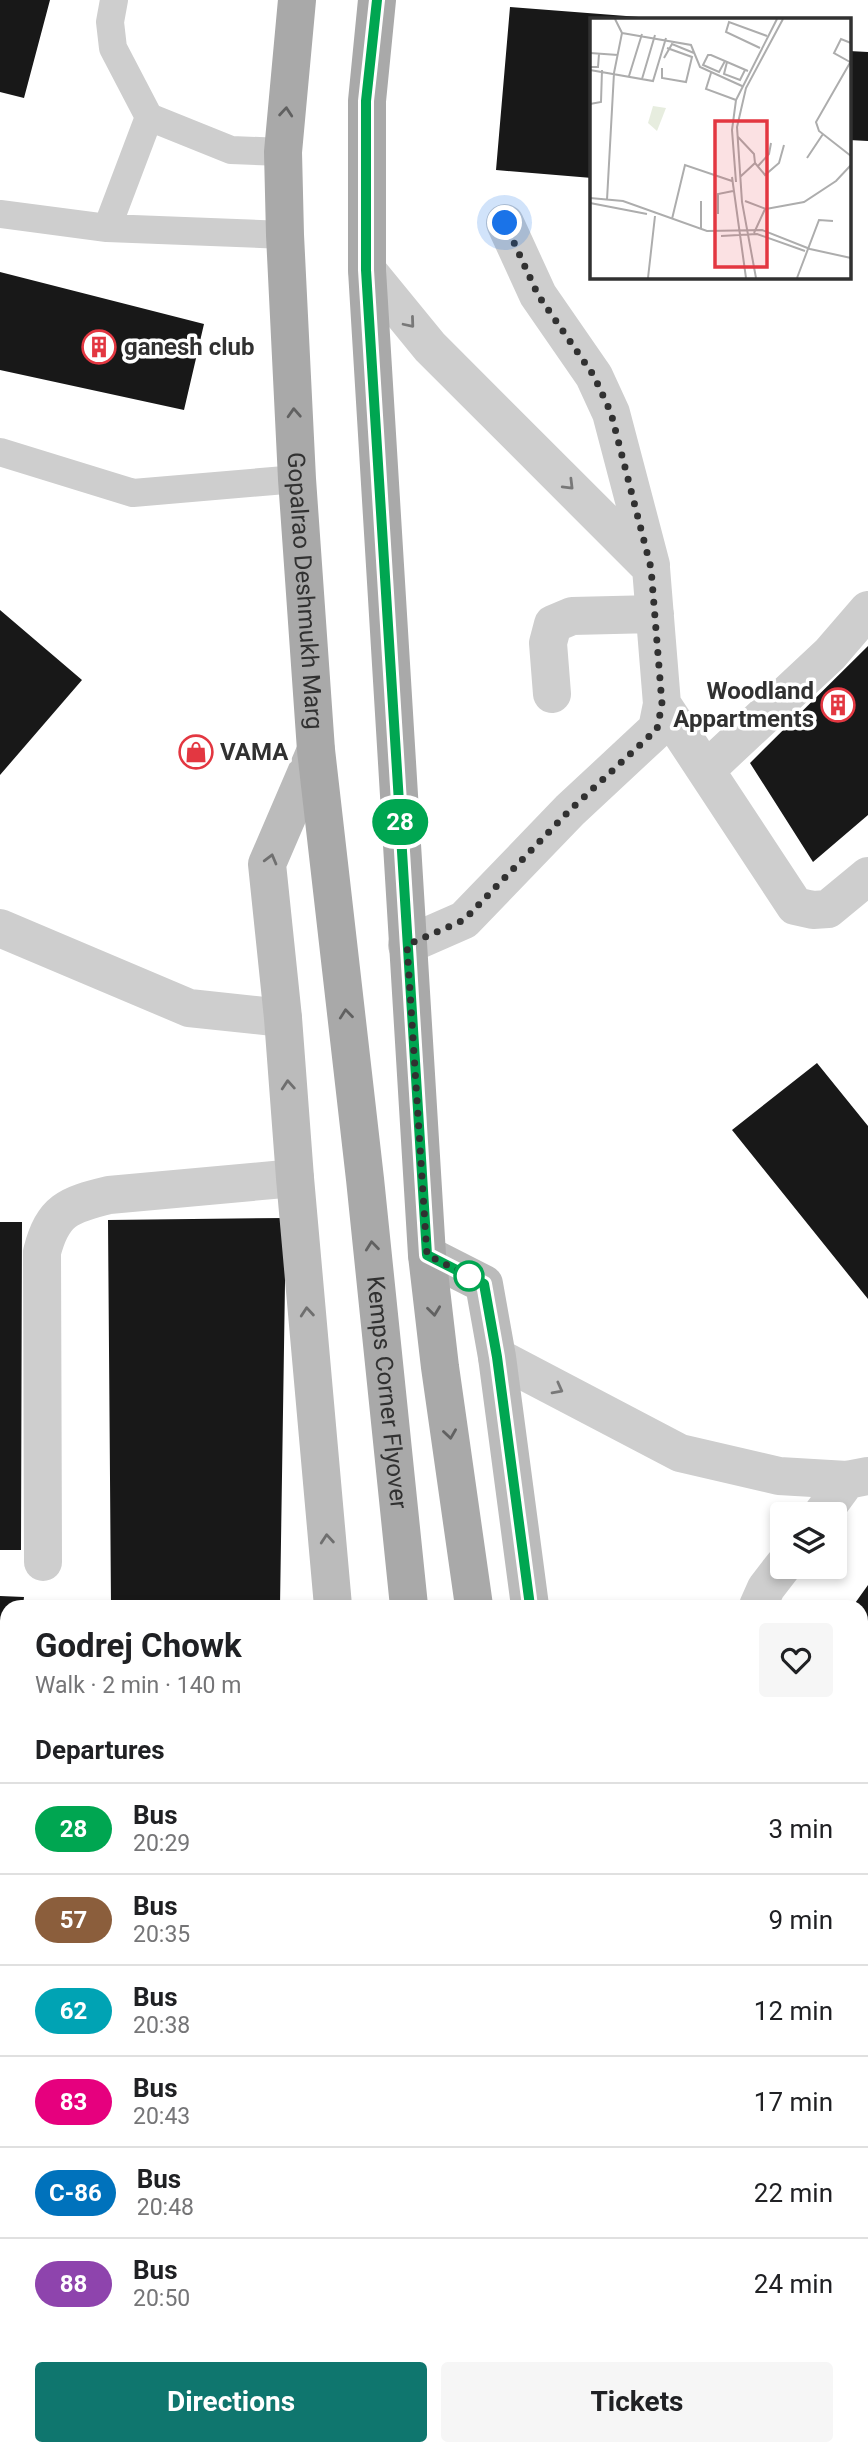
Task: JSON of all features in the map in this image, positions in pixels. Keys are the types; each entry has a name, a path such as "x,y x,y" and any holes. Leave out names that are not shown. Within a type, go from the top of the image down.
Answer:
{"main road":[{"name":"Gopalrao Deshmukh Marg","path":"297,0 283,152 298,480 316,750 365,1179"},
{"path":"377,0 366,101 366,270 427,1255 473,1600"},
{"path":"316,750 267,864 283,1018 332,1600"},
{"name":"Kemps Corner Flyover","path":"365,1179 408,1600"},
{"path":"427,1255 484,1284 497,1357 529,1600"}],"street":[{"path":"407,945 464,920 570,810 657,729 662,704 651,568 611,413 594,376 538,295 505,223"},
{"path":"366,270 430,347 651,568"},
{"path":"706,770 830,654 868,610"},
{"path":"552,694 548,643 553,624 572,616 655,614"},
{"path":"662,704 795,906 813,911 828,909 868,876"},
{"path":"0,928 189,1008 283,1018"},
{"path":"43,1562 42,1252 48,1231 60,1214 81,1202 108,1195 295,1178"},
{"path":"497,1357 680,1453 779,1476 857,1478"},
{"path":"834,1502 857,1478"},
{"path":"761,1600 773,1579"}],"lane":[{"path":"114,0 110,22 113,48 149,117 231,150 283,152"},
{"path":"107,228 149,117"},
{"path":"0,214 107,228 285,235"},
{"path":"0,452 133,493 298,480"}],"building":[{"path":"0,0 50,0 24,98 0,92"},
{"path":"510,7 639,17 590,18 590,178 496,170"},
{"path":"850,51 868,52 868,141 850,140"},
{"name":"ganesh club","path":"0,272 204,324 184,410 0,370"},
{"path":"0,610 82,680 0,775"},
{"name":"Woodland Appartments","path":"868,646 868,815 813,862 750,763"},
{"path":"817,1063 868,1126 868,1299 732,1130"},
{"path":"286,1218 280,1600 111,1600 108,1220"},
{"path":"0,1222 22,1222 21,1550 0,1550"},
{"path":"868,1585 868,1600 857,1600"},
{"path":"0,1596 24,1597 24,1600 0,1600"}],"bus line":[{"name":"28","path":"377,0 366,101 366,270 427,1255 484,1284 497,1357 529,1600"}],"place":[{"name":"ganesh club","path":"99,347"},
{"name":"Woodland Appartments","path":"838,705"},
{"name":"VAMA","path":"196,752"}],"route":[{"path":"469,1276 427,1255 407,945 464,920 570,810 657,729 662,704 651,568 611,413 594,376 538,295 505,223"}]}
